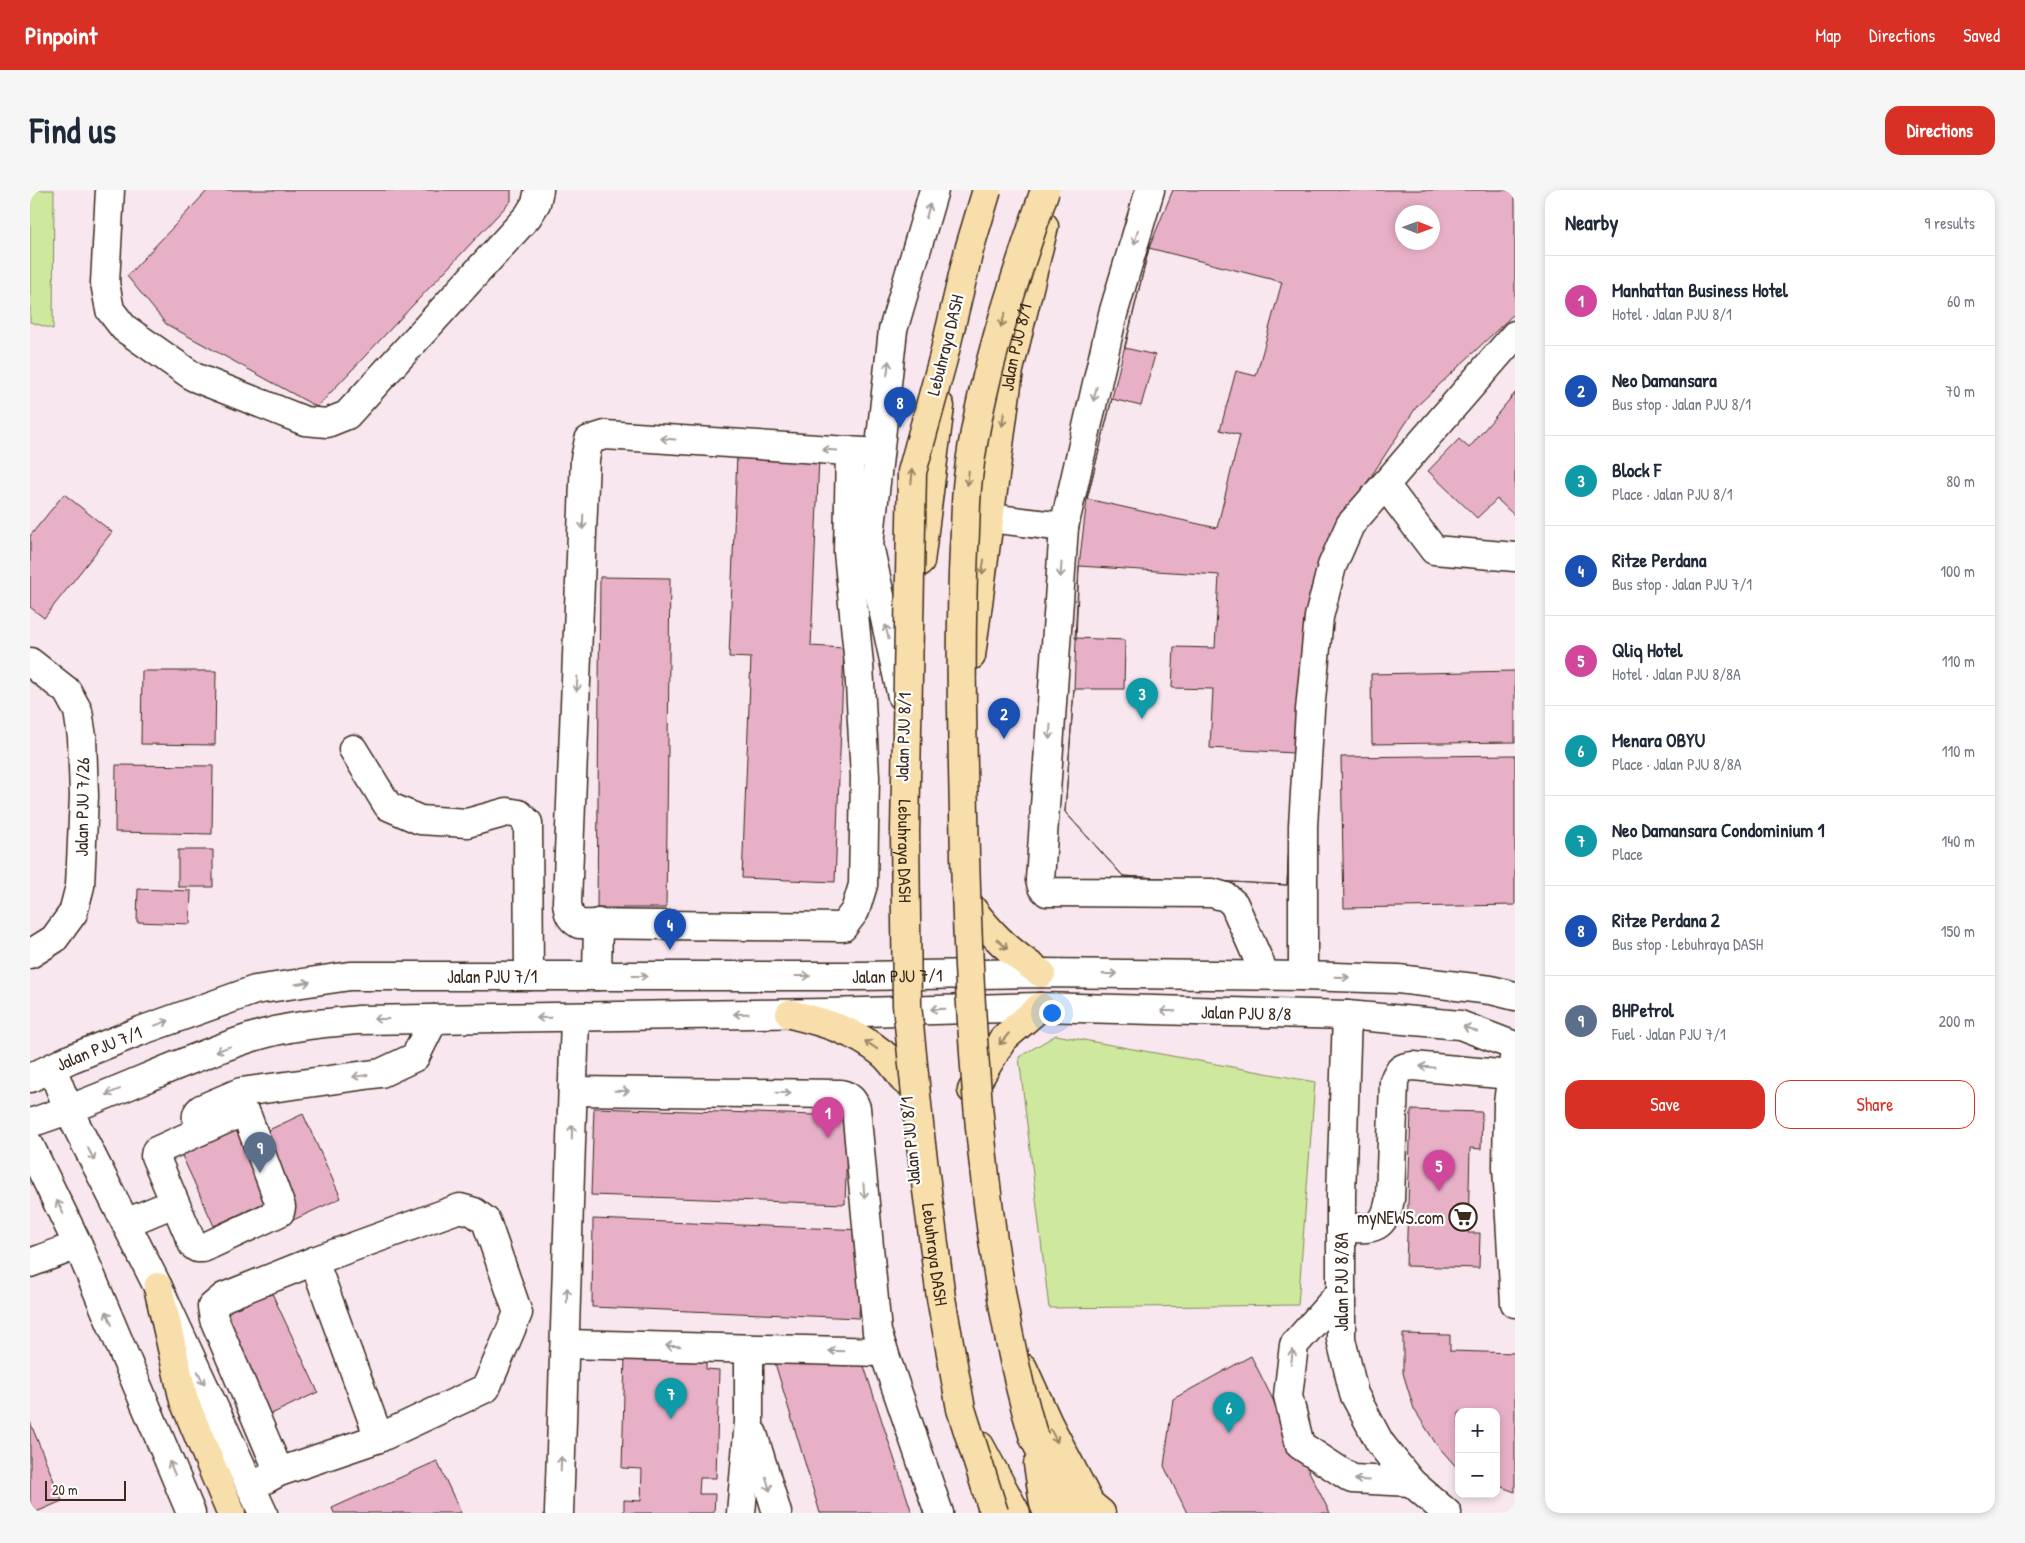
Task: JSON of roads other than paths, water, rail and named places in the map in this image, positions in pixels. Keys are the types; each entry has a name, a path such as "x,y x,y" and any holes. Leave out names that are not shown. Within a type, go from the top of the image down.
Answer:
{"main road":[{"name":"Lebuhraya DASH","path":"987,190 969,250 943,359 912,472 905,832 908,1005 921,1144 940,1298 961,1409 994,1513"},
{"name":"Jalan PJU 8/1","path":"991,190 937,417 910,652 902,697 904,1080 914,1194 933,1312 978,1442 1016,1513"},
{"path":"1045,190 985,375 968,479 962,604 962,709 973,1059 982,1158 999,1280 1021,1394 1034,1438 1044,1504 1048,1513"},
{"name":"Jalan PJU 8/1","path":"1052,190 1009,370 967,683 972,1090 981,1192 993,1268 1012,1344 1089,1511"},
{"path":"970,906 988,931 1011,952 1041,973"},
{"path":"972,1090 1003,1038 1040,1007"},
{"path":"790,1014 834,1025 861,1039 884,1054 904,1080"},
{"path":"158,1287 184,1401 231,1513"},
{"path":"1034,1438 1089,1511"}],"street":[{"path":"110,190 105,283 110,310 124,328 194,376 305,421 328,423 347,415 528,216 536,203 539,190"},
{"path":"902,697 869,545 893,330 934,190"},
{"path":"1150,190 1113,314 1064,527 1040,880 1042,887 1047,892 1212,893 1226,897 1234,904 1265,975"},
{"path":"1303,976 1304,826 1310,710 1319,617 1332,566 1350,525 1515,335"},
{"path":"850,451 848,552 859,665 865,777 863,885 855,911 843,927 578,924 569,916 567,902 585,459 589,440 605,435 850,451 879,453"},
{"path":"1385,484 1434,550 1515,557"},
{"path":"848,485 875,485"},
{"path":"989,518 1064,527"},
{"name":"Jalan PJU 7/26","path":"30,662 68,691 78,711 82,737 84,796 80,886 73,912 54,939 30,954"},
{"path":"353,749 388,806 420,820 467,823 507,812 519,814 528,823 529,976"},
{"path":"597,976 598,924"},
{"path":"972,974 1265,975 1398,978 1491,990 1515,996"},
{"name":"Jalan PJU 7/1","path":"41,1073 70,1059 140,1031 255,990 350,976 904,976 972,974"},
{"name":"Jalan PJU 8/8","path":"972,1008 1040,1007 1347,1015 1460,1025 1515,1046"},
{"name":"Jalan PJU 7/1","path":"30,1123 69,1111 156,1074 254,1037 305,1026 358,1020 790,1014 972,1008"},
{"name":"Jalan PJU 8/8A","path":"1347,1015 1341,1228 1341,1340 1354,1394 1380,1443 1411,1482 1448,1513"},
{"path":"559,1513 566,1344 575,1018"},
{"path":"201,1130 196,1117 197,1112 241,1092 381,1073 415,1057 434,1019"},
{"path":"1341,1228 1372,1227 1381,1223 1388,1214 1394,1081 1398,1071 1404,1067 1413,1066 1513,1065 1508,1103 1507,1167 1515,1303"},
{"path":"41,1073 69,1111 126,1223 158,1287 263,1513"},
{"path":"573,1091 840,1094 848,1096 853,1100 856,1108 877,1332 939,1513"},
{"path":"240,1113 247,1116 281,1207 280,1212 203,1248 197,1248 193,1245 174,1204 155,1156 156,1151 201,1130 240,1113"},
{"path":"34,1157 78,1245 191,1513"},
{"path":"126,1223 174,1204"},
{"path":"251,1487 280,1472 378,1438 486,1388 518,1313 486,1221 474,1212 460,1208 224,1297 212,1307 214,1319 280,1472"},
{"path":"30,1263 78,1245"},
{"path":"314,1262 378,1438"},
{"path":"1341,1292 1294,1344 1288,1396 1300,1445 1352,1479 1411,1482"},
{"path":"566,1344 884,1352"},
{"path":"740,1513 749,1421 749,1348"},
{"path":"749,1421 778,1513"}],"place":[{"name":"Ritze Perdana 2","path":"900,428"},
{"name":"Block F","path":"1142,719"},
{"name":"Neo Damansara","path":"1004,739"},
{"name":"Ritze Perdana","path":"670,950"},
{"name":"Manhattan Business Hotel","path":"828,1138"},
{"name":"BHPetrol","path":"260,1173"},
{"name":"Qliq Hotel","path":"1439,1191"},
{"name":"myNEWS.com","path":"1463,1217"},
{"name":"Neo Damansara Condominium 1","path":"671,1419"},
{"name":"Menara OBYU","path":"1229,1433"}]}
